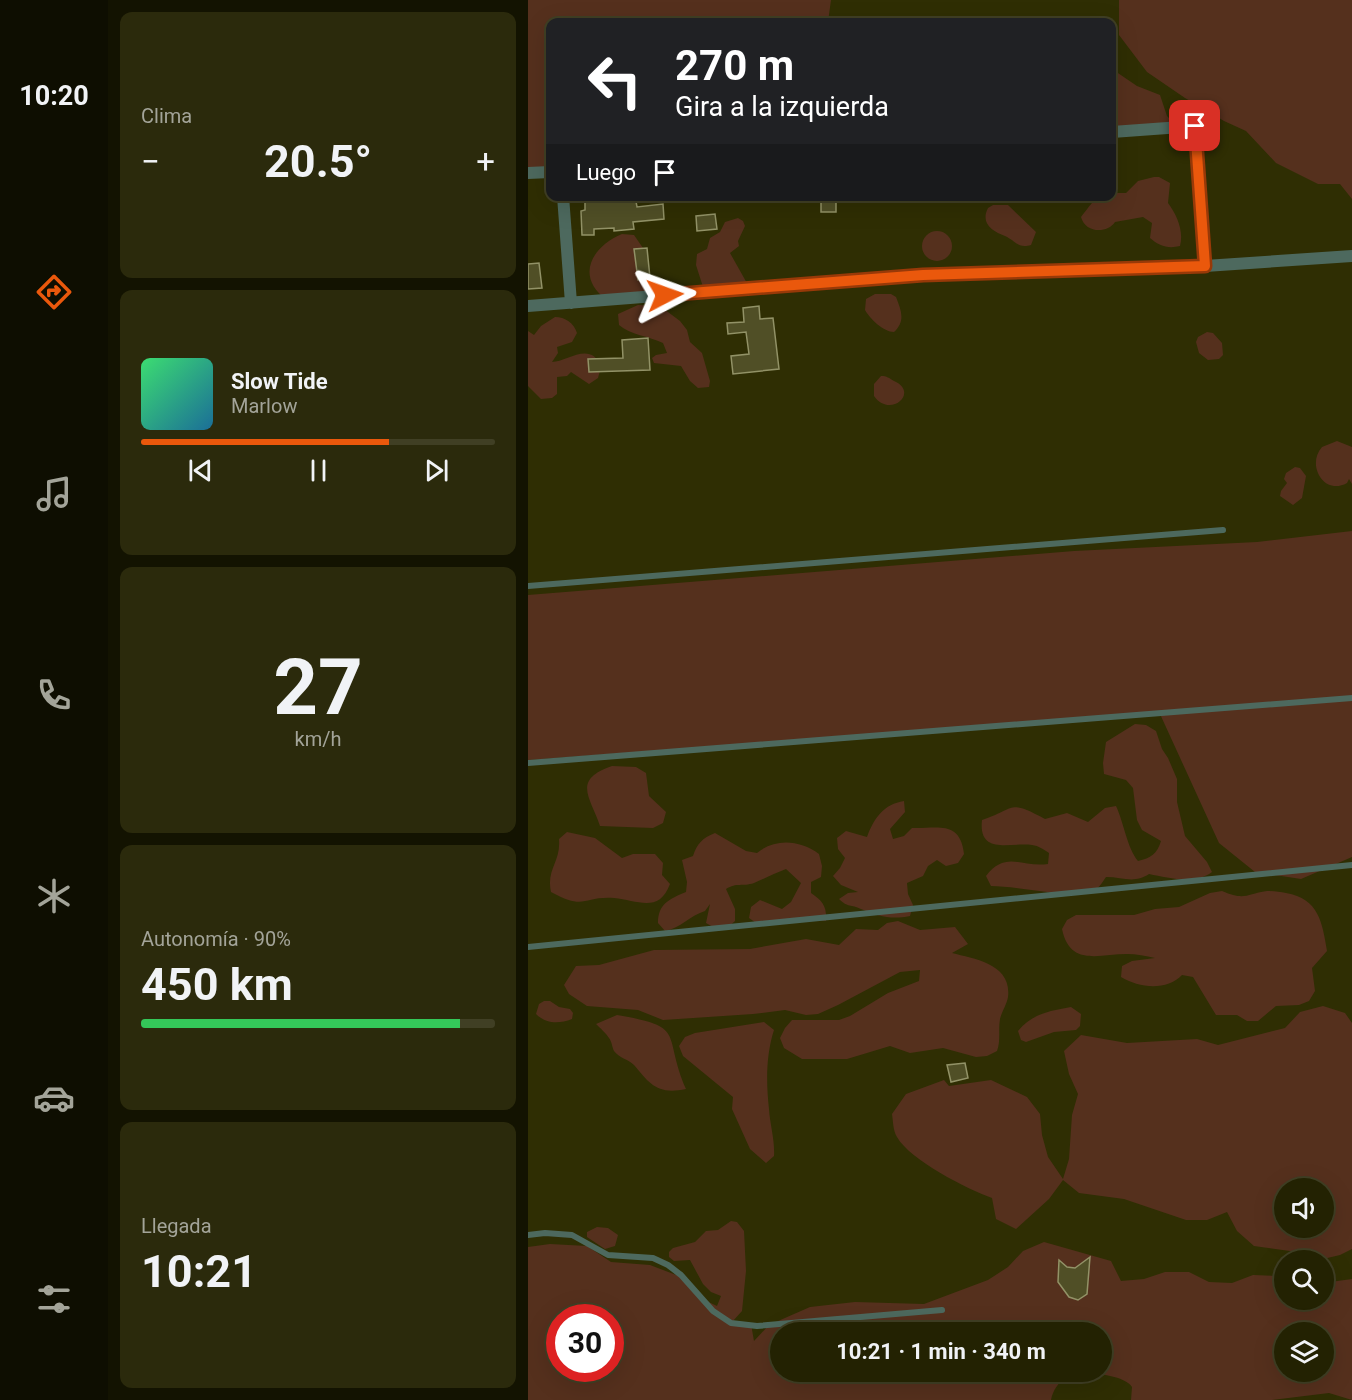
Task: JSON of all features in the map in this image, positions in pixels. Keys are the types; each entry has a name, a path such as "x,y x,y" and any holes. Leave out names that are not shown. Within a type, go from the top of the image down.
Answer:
{"street":[{"path":"1116,132 1195,126 1205,266"},
{"path":"528,173 546,172"},
{"path":"563,201 571,303"},
{"path":"528,306 923,275 1205,266 1352,256"}],"lane":[{"path":"528,585 1223,530"},
{"path":"528,764 1352,698"},
{"path":"528,947 1352,865"},
{"path":"528,1235 545,1233 572,1235 608,1255 652,1258 668,1265 681,1275 713,1311 731,1323 756,1326 942,1310"}],"shaded area":[{"path":"528,0 831,0 829,18 546,18 546,169 528,170"},
{"path":"1119,0 1352,0 1352,199 1340,184 1318,184 1276,163 1246,131 1185,98 1147,72 1119,35"},
{"path":"1116,72 1137,86 1160,95 1167,116 1173,122 1116,132"},
{"path":"1159,177 1170,183 1168,203 1179,223 1180,246 1168,247 1153,241 1150,238 1152,223 1143,217 1115,222 1102,230 1091,229 1083,222 1081,217 1095,201 1116,201 1116,193 1126,193 1138,181"},
{"path":"993,205 1008,205 1036,232 1031,245 1017,244 992,229 987,223 988,208"},
{"path":"738,218 745,226 738,241 739,246 730,253 748,285 703,287 696,265 697,254 707,249 710,238 720,232 725,222"},
{"path":"937,231 948,235 952,246 948,257 937,261 926,257 922,246 926,235"},
{"path":"622,234 634,235 643,248 645,295 607,300 591,282 591,263 602,247"},
{"path":"875,294 891,294 896,297 901,311 901,320 894,332 878,324 865,310 866,299"},
{"path":"638,305 660,306 680,321 687,330 690,342 702,353 710,381 709,387 698,388 690,381 681,366 654,363 652,358 667,353 663,343 619,325 618,314"},
{"path":"555,317 569,321 577,333 572,342 557,347 558,353 552,362 585,354 597,359 601,367 598,378 589,384 571,372 567,376 557,377 557,394 552,398 541,399 528,386 528,331 534,335 541,326"},
{"path":"1207,332 1213,333 1222,343 1223,355 1219,359 1208,360 1199,353 1196,342 1198,337"},
{"path":"881,376 888,377 901,386 904,391 900,401 888,405 874,396 874,384"},
{"path":"1337,441 1352,447 1352,484 1349,479 1347,483 1339,486 1331,485 1320,477 1317,470 1316,462 1322,447"},
{"path":"1295,467 1300,468 1306,476 1302,498 1293,505 1280,496 1287,483 1284,479 1286,473"},
{"path":"1352,531 1352,857 1301,879 1255,872 1219,843 1160,714 528,760 528,595 1074,551 1257,542"},
{"path":"1135,724 1146,725 1156,731 1177,779 1177,802 1185,836 1207,862 1212,872 1190,879 1173,879 1149,874 1138,879 1106,877 1095,891 1081,894 991,886 986,876 1000,864 1015,862 1048,864 1049,853 1039,847 998,845 985,839 982,820 1013,807 1024,809 1045,819 1067,813 1088,822 1105,808 1116,806 1131,849 1138,861 1150,857 1158,849 1161,841 1142,830 1137,820 1133,788 1126,780 1104,774 1106,742"},
{"path":"612,766 636,767 646,773 649,796 666,812 663,823 653,828 600,826 587,791 588,784 599,771"},
{"path":"904,801 905,812 890,829 893,839 904,836 912,828 946,829 958,836 964,854 958,863 946,866 937,860 928,866 923,876 907,883 908,894 913,905 910,916 885,917 845,904 839,899 848,893 858,892 841,885 833,876 845,858 838,849 837,838 846,831 867,837 873,824 885,809"},
{"path":"567,832 595,838 622,858 633,854 655,854 663,863 662,875 670,884 665,893 660,899 647,903 614,898 578,902 562,898 551,892 550,877 558,854 559,839"},
{"path":"715,833 746,851 757,853 772,845 788,843 804,846 819,854 822,866 821,877 811,882 811,893 823,905 826,921 804,919 759,925 749,918 751,907 760,900 782,909 791,902 801,883 786,869 754,883 726,889 735,909 735,921 726,929 715,928 706,923 710,904 705,911 665,931 658,923 662,907 686,892 687,882 682,860 693,856 701,842"},
{"path":"1222,891 1241,896 1267,891 1286,893 1297,896 1312,906 1321,921 1327,951 1312,968 1315,991 1309,1001 1299,1005 1276,1006 1258,1021 1247,1021 1237,1015 1216,1015 1193,977 1182,975 1169,984 1161,986 1136,984 1121,977 1122,966 1132,961 1155,958 1130,954 1087,956 1079,954 1066,941 1062,929 1067,920 1076,915 1134,915 1155,909 1179,907 1210,893"},
{"path":"898,921 920,930 955,927 968,944 952,953 990,965 1004,977 1008,986 1008,997 1000,1019 997,1051 987,1056 976,1057 943,1048 910,1053 890,1046 847,1059 802,1059 784,1048 780,1038 792,1020 839,1020 850,1016 888,993 919,981 920,970 900,972 838,1005 818,1014 806,1015 785,1010 663,1020 638,1010 587,1006 569,994 564,985 576,966 599,965 654,950 750,949 806,939 839,945 856,929 878,930 887,923"},
{"path":"544,1001 570,1009 573,1013 572,1019 562,1022 544,1020 536,1014 539,1004"},
{"path":"1323,1006 1345,1013 1352,1023 1352,1249 1340,1255 1334,1256 1334,1250 1283,1250 1254,1246 1237,1231 1227,1212 1207,1220 1186,1220 1124,1199 1079,1193 1063,1180 1049,1199 1016,1229 996,1219 992,1198 954,1181 926,1164 904,1146 895,1132 892,1114 906,1094 944,1080 949,1086 991,1080 1027,1097 1040,1114 1042,1135 1048,1157 1063,1179 1069,1159 1072,1115 1078,1094 1069,1074 1064,1051 1081,1035 1127,1043 1197,1039 1218,1045 1285,1028 1300,1012"},
{"path":"1071,1007 1081,1014 1080,1026 1076,1030 1054,1032 1026,1042 1021,1040 1018,1031 1030,1020 1049,1012"},
{"path":"617,1015 639,1019 664,1029 672,1044 686,1089 668,1090 655,1086 632,1063 614,1051 608,1036 596,1024"},
{"path":"764,1022 774,1030 769,1049 767,1079 774,1156 766,1163 750,1149 732,1109 733,1097 683,1056 679,1046 685,1037 695,1033"},
{"path":"731,1221 737,1222 744,1231 746,1271 742,1311 732,1322 751,1324 754,1341 770,1325 770,1382 1060,1382 1051,1400 528,1400 528,1247 550,1244 587,1246 611,1262 650,1265 684,1278 700,1298 717,1306 721,1296 711,1292 703,1284 690,1260 674,1261 669,1257 669,1252 673,1248 695,1242 706,1231 718,1230"},
{"path":"597,1227 608,1228 618,1235 615,1246 605,1249 587,1237 587,1232"},
{"path":"1044,1242 1111,1261 1121,1281 1144,1279 1165,1272 1189,1272 1209,1282 1232,1283 1253,1275 1274,1276 1274,1310 1334,1310 1334,1281 1352,1279 1352,1400 1329,1393 1272,1400 1131,1400 1132,1387 1112,1376 1112,1322 776,1322 810,1307 855,1302 924,1304 988,1280 1008,1267 1023,1251"}],"building":[{"path":"585,201 636,201 637,207 663,204 664,219 633,222 634,229 614,231 614,228 594,229 594,235 582,235 581,211 585,210"},
{"path":"821,201 836,201 836,212 821,212"},
{"path":"715,214 717,229 697,231 696,216"},
{"path":"647,248 650,278 638,280 634,249"},
{"path":"539,263 542,288 528,289 528,264"},
{"path":"759,306 760,319 773,318 779,369 733,374 731,356 749,354 746,332 728,334 727,323 744,322 743,308"},
{"path":"648,338 650,370 589,372 588,359 623,358 622,340"},
{"path":"965,1063 968,1078 951,1082 947,1065"},
{"path":"1090,1257 1087,1294 1078,1300 1069,1297 1058,1282 1059,1260 1067,1267 1075,1268"}],"route":[{"path":"665,295 923,275 1205,266 1195,126"}]}
